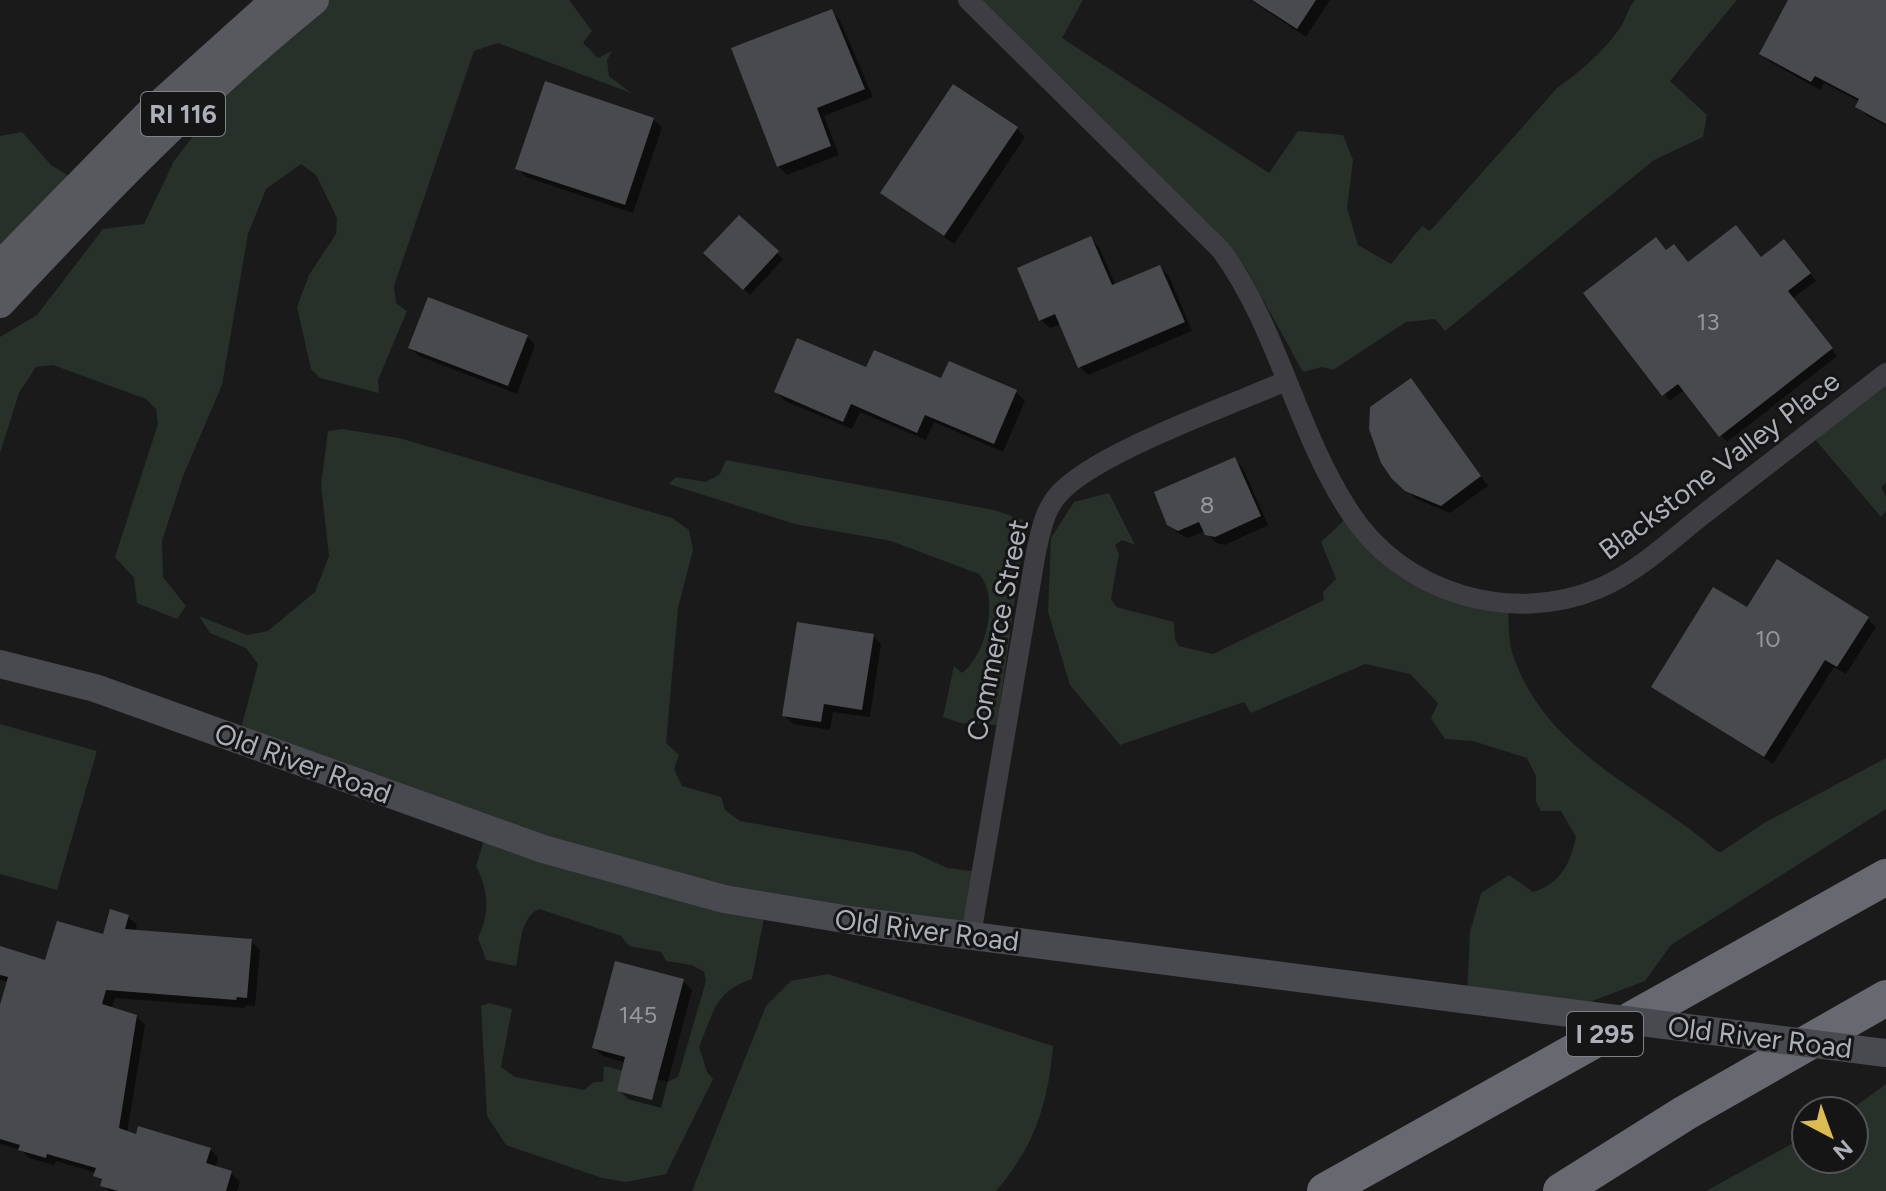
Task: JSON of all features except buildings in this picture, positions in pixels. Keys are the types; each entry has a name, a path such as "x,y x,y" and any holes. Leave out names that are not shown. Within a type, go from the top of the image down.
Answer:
{"highway":[{"name":"I 295","path":"1325,1191 1886,877"},
{"path":"1561,1191 1685,1113 1886,998"}],"main road":[{"name":"RI 116","path":"0,303 53,229 156,107 276,0"},
{"name":"RI 116","path":"0,266 53,229 314,0"},
{"name":"Old River Road","path":"0,664 95,688 418,806 624,874 787,911 1886,1053"}],"street":[{"name":"Blackstone Valley Place","path":"968,0 1213,240 1241,281 1341,499 1365,534 1386,554 1409,572 1450,592 1483,600 1528,603 1574,596 1622,576 1886,373"},
{"name":"Commerce Street","path":"971,935 1036,552 1053,501 1092,468 1286,381"}],"shaded area":[{"path":"309,0 569,0 592,31 583,43 598,58 612,51 607,60 609,76 631,93 498,43 474,51 394,286 396,303 407,311 378,380 379,393 320,378 311,369 297,307 309,275 336,234 337,218 316,175 301,164 266,189 248,234 222,385 183,476 162,541 163,577 186,606 177,619 137,603 134,578 115,557 158,424 156,409 146,399 53,365 36,367 19,393 0,453 0,337 37,315 103,229 144,224 174,161 219,103 232,65"},
{"path":"971,0 1083,0 1062,38 1269,173 1298,131 1343,135 1353,160 1347,208 1358,245 1391,264 1422,226 1430,231 1557,88 1602,50 1623,23 1635,0 1737,0 1670,81 1707,115 1703,137 1654,160 1445,331 1435,319 1406,322 1333,370 1322,367 1303,372 1245,267"},
{"path":"22,132 51,165 69,176 0,262 0,136"},
{"path":"1886,366 1886,483 1881,487 1886,497 1886,511 1881,517 1808,431"},
{"path":"342,429 399,438 672,518 689,530 693,550 678,608 666,743 679,755 674,769 682,786 721,797 725,810 740,821 913,852 947,868 979,872 973,930 767,903 752,979 739,984 722,997 699,1047 707,1072 713,1079 666,1174 626,1182 602,1178 506,1145 487,1116 481,1006 489,1003 512,1009 501,1067 515,1077 584,1090 594,1082 603,1082 604,1066 667,1082 678,1077 706,981 704,972 692,965 666,961 661,952 629,946 621,936 539,909 524,926 516,966 486,960 478,938 485,919 486,893 476,866 488,827 239,736 258,664 246,648 210,633 199,616 247,635 268,631 315,592 329,556 321,485 328,431"},
{"path":"726,460 994,510 1026,521 997,725 960,723 943,717 954,666 962,673 970,665 978,654 987,626 989,597 979,574 891,541 795,524 669,484 676,477 706,482 720,474"},
{"path":"1109,493 1135,545 1122,540 1115,545 1119,554 1111,599 1116,607 1174,622 1175,639 1179,646 1213,654 1324,600 1323,592 1336,579 1321,542 1351,514 1388,548 1423,570 1461,585 1508,597 1509,636 1514,658 1530,692 1550,720 1602,767 1717,851 1721,852 1764,823 1886,758 1886,809 1671,945 1645,981 1579,1006 1467,995 1470,932 1481,893 1509,875 1533,892 1543,888 1563,871 1574,847 1576,837 1561,811 1541,811 1536,802 1536,776 1527,758 1473,741 1445,739 1431,718 1438,703 1410,674 1365,664 1251,713 1244,702 1120,745 1070,685 1048,612 1051,538 1074,502"},
{"path":"0,724 97,751 57,890 0,874"},
{"path":"828,974 1053,1046 1043,1106 1030,1141 996,1191 692,1191 766,1006 791,981"},
{"path":"1886,1084 1886,1191 1706,1191 1790,1145 1790,1175 1870,1175 1870,1096"}]}
